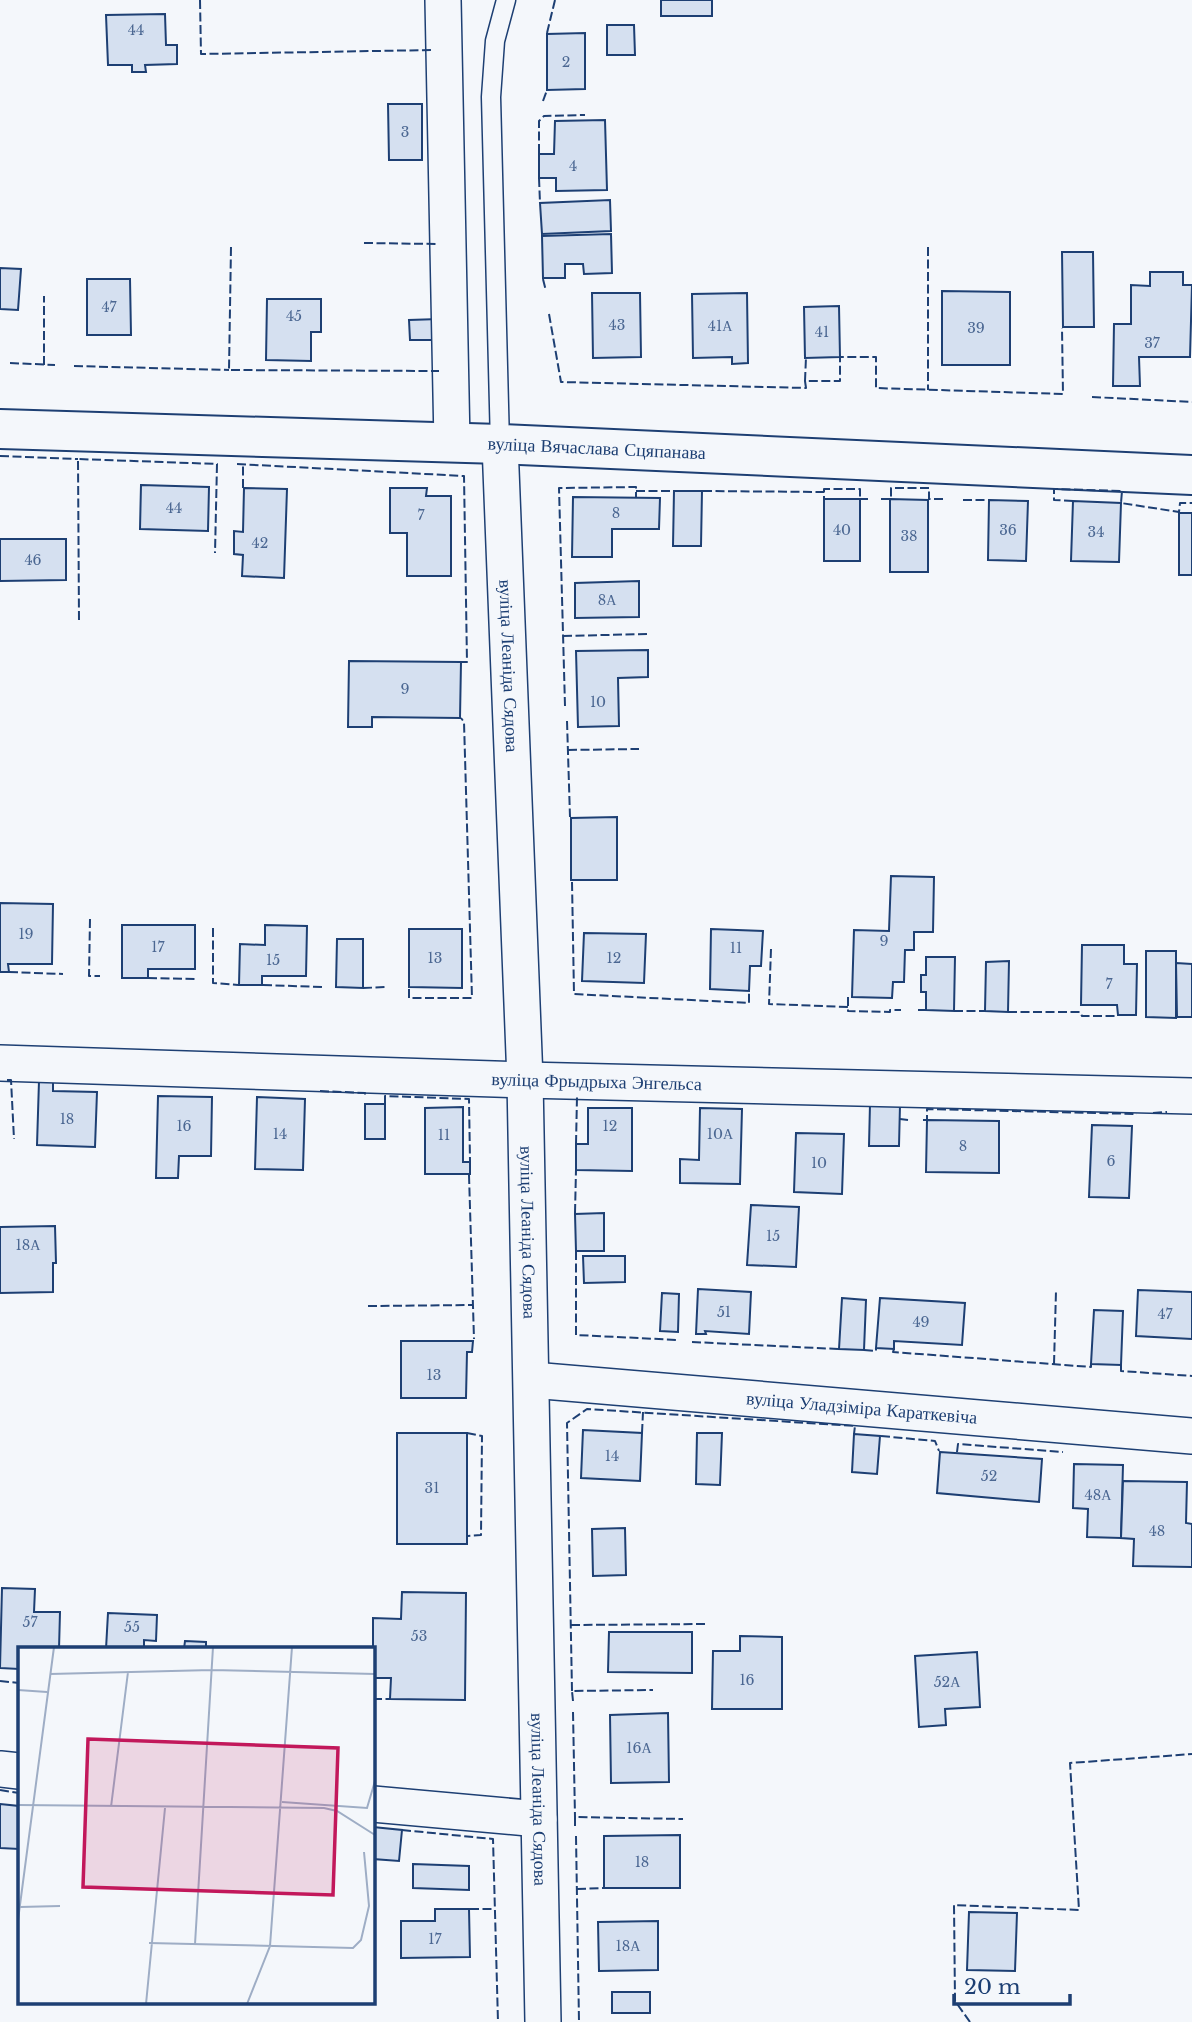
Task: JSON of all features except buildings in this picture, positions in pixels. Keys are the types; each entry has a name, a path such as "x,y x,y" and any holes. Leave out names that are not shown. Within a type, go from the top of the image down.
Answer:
{"main road":[{"name":"вуліца Вячаслава Сцяпанава","path":"0,429 500,444 1192,475"}],"street":[{"path":"443,0 452,443"},
{"name":"вуліца Леаніда Сядова","path":"500,444 525,1080 543,2022"},
{"name":"вуліца Фрыдрыха Энгельса","path":"0,1063 525,1080 1192,1096"},
{"name":"вуліца Уладзіміра Караткевіча","path":"532,1380 1192,1436"},
{"path":"0,1769 18,1771"},
{"path":"374,1804 539,1819"}],"lane":[{"path":"500,444 491,97 495,41 506,0"}],"fence":[{"path":"200,0 201,54 433,50"},
{"path":"547,33 555,0"},
{"path":"543,101 547,90"},
{"path":"539,153 539,121 544,116 585,115"},
{"path":"539,178 540,203"},
{"path":"364,243 437,244"},
{"path":"231,247 229,370 439,371"},
{"path":"928,247 928,390"},
{"path":"543,279 546,291"},
{"path":"44,296 44,365"},
{"path":"549,314 561,382 806,388 805,381 840,381 840,357 876,357 876,388 1063,394 1062,328"},
{"path":"805,381 806,357"},
{"path":"10,363 55,365"},
{"path":"74,366 229,370"},
{"path":"1092,397 1192,402"},
{"path":"0,456 78,459"},
{"path":"79,620 78,459 217,464 215,553"},
{"path":"237,464 464,476 467,662 462,662"},
{"path":"243,465 243,488"},
{"path":"565,706 559,488 636,487 636,497"},
{"path":"881,499 891,499 891,488 929,488 929,499 944,499"},
{"path":"824,492 824,489 860,489 860,499 868,499"},
{"path":"1073,501 1054,500 1054,489 1122,491 1121,503 1179,512 1180,503 1192,503"},
{"path":"636,491 673,491"},
{"path":"703,491 824,492 824,499"},
{"path":"963,500 989,500"},
{"path":"563,636 648,634"},
{"path":"409,989 409,998 472,998 464,722 461,718"},
{"path":"567,721 570,817"},
{"path":"568,750 639,749"},
{"path":"572,882 574,994 749,1003 749,991"},
{"path":"90,919 89,976 100,976"},
{"path":"213,928 213,983 238,985"},
{"path":"771,949 769,1004 848,1007"},
{"path":"9,972 63,974"},
{"path":"148,978 197,979"},
{"path":"263,985 322,987"},
{"path":"363,988 387,987"},
{"path":"848,997 848,1011 901,1010"},
{"path":"918,1010 926,1010"},
{"path":"954,1011 985,1011"},
{"path":"1008,1012 1080,1012 1082,1016 1118,1016"},
{"path":"7,1080 11,1080 14,1139"},
{"path":"320,1091 365,1093 365,1098"},
{"path":"385,1104 385,1096 469,1099 470,1161"},
{"path":"576,1144 579,1097"},
{"path":"923,1120 927,1120 927,1109 1137,1114"},
{"path":"1153,1113 1167,1112"},
{"path":"900,1119 908,1120"},
{"path":"575,1213 576,1170"},
{"path":"469,1175 474,1339"},
{"path":"576,1251 576,1335 678,1340"},
{"path":"1054,1364 1056,1291"},
{"path":"368,1306 473,1305"},
{"path":"692,1342 838,1349"},
{"path":"864,1350 876,1351 876,1348"},
{"path":"894,1349 893,1352 1091,1367 1091,1364"},
{"path":"1121,1365 1121,1371 1192,1376"},
{"path":"572,1691 567,1423 587,1409 855,1426 854,1434"},
{"path":"642,1433 643,1412"},
{"path":"467,1433 482,1436 481,1535 468,1536"},
{"path":"881,1436 935,1441 939,1451"},
{"path":"957,1452 958,1444 1063,1452"},
{"path":"571,1625 707,1624"},
{"path":"0,1681 18,1683"},
{"path":"573,1701 572,1691 653,1690"},
{"path":"374,1699 390,1699"},
{"path":"573,1712 575,1817"},
{"path":"970,2022 955,2001 954,1905 1079,1910 1070,1763 1192,1754"},
{"path":"0,1790 18,1793"},
{"path":"575,1826 575,1817 683,1819"},
{"path":"402,1830 493,1839 498,2022"},
{"path":"576,1836 579,2022"},
{"path":"577,1889 603,1888"},
{"path":"470,1909 494,1909"}]}
